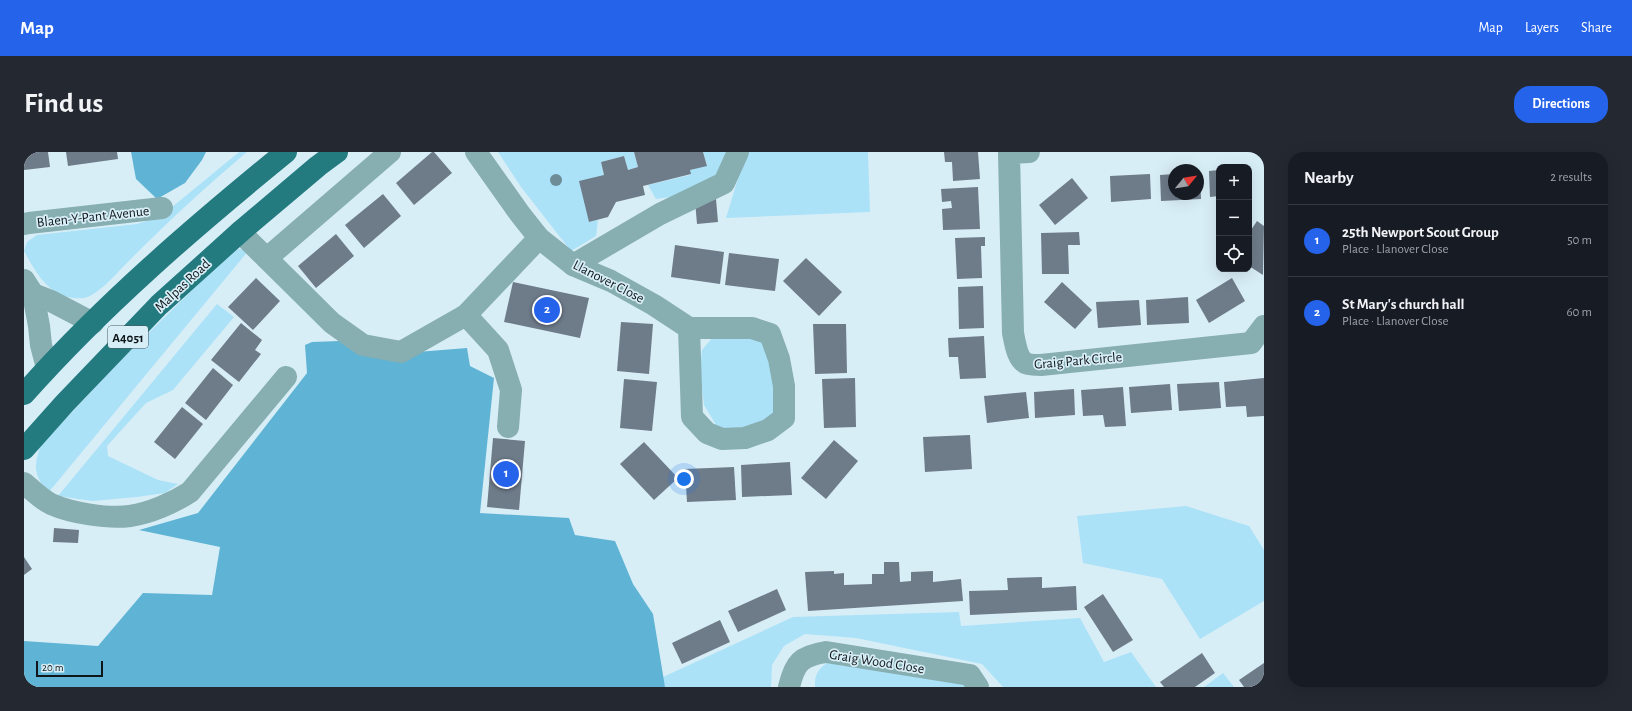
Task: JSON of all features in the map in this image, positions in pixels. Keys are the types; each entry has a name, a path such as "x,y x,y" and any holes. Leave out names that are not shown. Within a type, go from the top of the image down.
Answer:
{"main road":[{"name":"A4051","path":"24,394 47,368 137,280 219,206 286,152"},
{"name":"Malpas Road","path":"24,449 159,305 240,232 318,166 337,152"}],"street":[{"path":"267,258 390,152"},
{"name":"Llanover Close","path":"476,152 539,238 573,265 611,281 654,305 689,328"},
{"path":"573,265 660,214 724,183 738,152"},
{"name":"Graig Park Circle","path":"1016,152 1013,333 1021,359 1027,364 1041,365 1251,343 1264,326"},
{"name":"Blaen-Y-Pant Avenue","path":"24,224 29,222 162,208"},
{"path":"240,232 332,323 363,345 401,352 466,315 539,238"},
{"path":"29,287 51,301 93,323"},
{"path":"29,287 39,326 41,345 47,368"},
{"path":"466,315 498,350 511,390 508,426"},
{"path":"689,328 752,328 770,334 779,359 784,386 784,418 768,430 745,438 722,439 707,433 692,417 689,328"},
{"path":"24,483 49,503 64,509 104,516 130,516 173,503 190,492 286,377"},
{"name":"Graig Wood Close","path":"789,687 792,673 800,662 810,654 826,652 970,675 978,687"}],"shaded area":[{"path":"131,152 206,152 185,183 157,199 136,179"},
{"path":"239,152 247,152 214,180 108,282 88,297 73,298 54,291 40,278 24,251 27,242 37,235 137,224 160,217"},
{"path":"498,152 634,152 638,167 628,170 624,156 601,162 604,175 589,222 598,220 596,236 571,251 521,187"},
{"path":"703,152 729,152 717,178 685,195 656,199 648,185 690,175 690,170 707,165"},
{"path":"746,152 868,152 870,212 726,218"},
{"path":"238,249 249,250 48,493 43,487 36,470 38,452 41,445 125,356 225,258"},
{"path":"217,304 234,317 173,390 146,403 107,446 108,456 158,480 178,484 165,493 137,497 92,501 58,496"},
{"path":"751,336 762,343 770,356 776,410 769,420 753,426 729,430 716,425 704,405 700,370 702,350 713,337"},
{"path":"339,341 417,352 467,348 470,366 494,378 480,513 569,518 575,535 615,541 633,584 653,614 665,687 24,687 24,641 98,646 143,593 212,595 220,547 139,530 198,513 307,373 305,345 312,342"},
{"path":"1186,506 1249,526 1264,550 1264,601 1200,639 1162,579 1083,563 1077,516"},
{"path":"959,612 961,626 1080,618 1104,662 1131,652 1156,687 1003,687 982,664 856,638 805,634 784,646 772,665 771,687 665,687 663,677 793,617"},
{"path":"829,662 958,681 967,687 815,687 816,675 822,667"},
{"path":"1223,673 1234,687 1204,687"}],"building":[{"path":"24,152 48,152 50,167 24,170"},
{"path":"66,152 117,152 118,159 68,166"},
{"path":"432,152 434,152 452,173 414,205 396,183"},
{"path":"634,152 703,152 707,166 690,170 691,174 643,186 645,195 616,202 608,217 589,222 579,181 604,175 601,162 624,156 628,170 638,167"},
{"path":"944,152 978,152 980,179 953,181 952,162 945,162"},
{"path":"1216,170 1216,196 1210,197 1209,171"},
{"path":"1150,174 1151,199 1111,202 1110,176"},
{"path":"1168,174 1168,200 1181,200 1161,201 1160,175"},
{"path":"1072,178 1088,198 1055,225 1039,205"},
{"path":"978,187 980,229 943,230 942,209 952,208 951,201 942,202 941,189"},
{"path":"383,194 401,216 364,248 345,225"},
{"path":"716,199 718,222 697,224 695,201"},
{"path":"1257,221 1264,226 1263,275 1252,268 1252,228"},
{"path":"1079,232 1080,245 1068,245 1069,274 1042,274 1041,233"},
{"path":"336,234 354,256 316,288 298,266"},
{"path":"985,237 985,246 981,246 982,278 957,279 955,238"},
{"path":"675,245 724,252 720,284 671,277"},
{"path":"729,253 779,259 775,291 725,285"},
{"path":"806,258 842,292 819,316 783,281"},
{"path":"256,278 280,301 253,330 228,307"},
{"path":"1232,278 1245,301 1209,323 1196,300"},
{"path":"513,282 589,298 580,338 504,322"},
{"path":"1062,282 1092,310 1075,329 1044,302"},
{"path":"983,286 984,328 959,329 958,287"},
{"path":"1188,297 1189,323 1147,325 1146,300"},
{"path":"1139,300 1141,325 1098,328 1096,302"},
{"path":"621,322 653,324 649,374 617,371"},
{"path":"241,323 262,340 255,350 261,354 239,382 211,360"},
{"path":"813,324 846,324 847,373 815,374"},
{"path":"984,336 986,378 960,379 958,357 949,357 948,338"},
{"path":"213,368 233,385 206,420 185,403"},
{"path":"855,378 856,427 824,428 822,379"},
{"path":"1264,378 1264,416 1247,417 1246,406 1226,407 1224,382"},
{"path":"624,379 657,382 652,431 620,428"},
{"path":"1219,382 1221,408 1179,411 1177,384"},
{"path":"1170,384 1172,410 1131,413 1129,387"},
{"path":"1123,387 1126,426 1105,427 1103,415 1083,416 1081,390"},
{"path":"1074,389 1075,415 1035,418 1034,392"},
{"path":"1026,392 1029,418 987,423 984,396"},
{"path":"182,407 203,424 175,459 154,442"},
{"path":"970,435 972,469 925,472 923,437"},
{"path":"493,438 525,441 519,510 487,507"},
{"path":"834,440 858,461 826,499 801,478"},
{"path":"644,442 678,478 654,500 620,464"},
{"path":"790,462 792,495 742,497 741,465"},
{"path":"734,467 736,500 687,502 685,469"},
{"path":"54,528 79,530 78,543 53,542"},
{"path":"24,557 32,569 24,575"},
{"path":"884,562 899,562 900,582 911,581 911,572 933,571 933,582 961,579 963,601 808,611 805,572 834,571 834,574 844,573 844,585 872,584 872,574 884,574"},
{"path":"1042,577 1042,588 1076,586 1077,610 970,615 969,591 1008,590 1007,578"},
{"path":"777,589 786,610 738,632 728,611"},
{"path":"1103,594 1133,640 1113,652 1084,607"},
{"path":"720,620 730,642 682,664 672,643"},
{"path":"1202,653 1215,673 1195,687 1164,687 1160,682"},
{"path":"1264,663 1264,687 1244,687 1239,680"}],"place":[{"name":"St Mary's church hall","path":"547,310"},
{"name":"25th Newport Scout Group","path":"506,474"}]}
